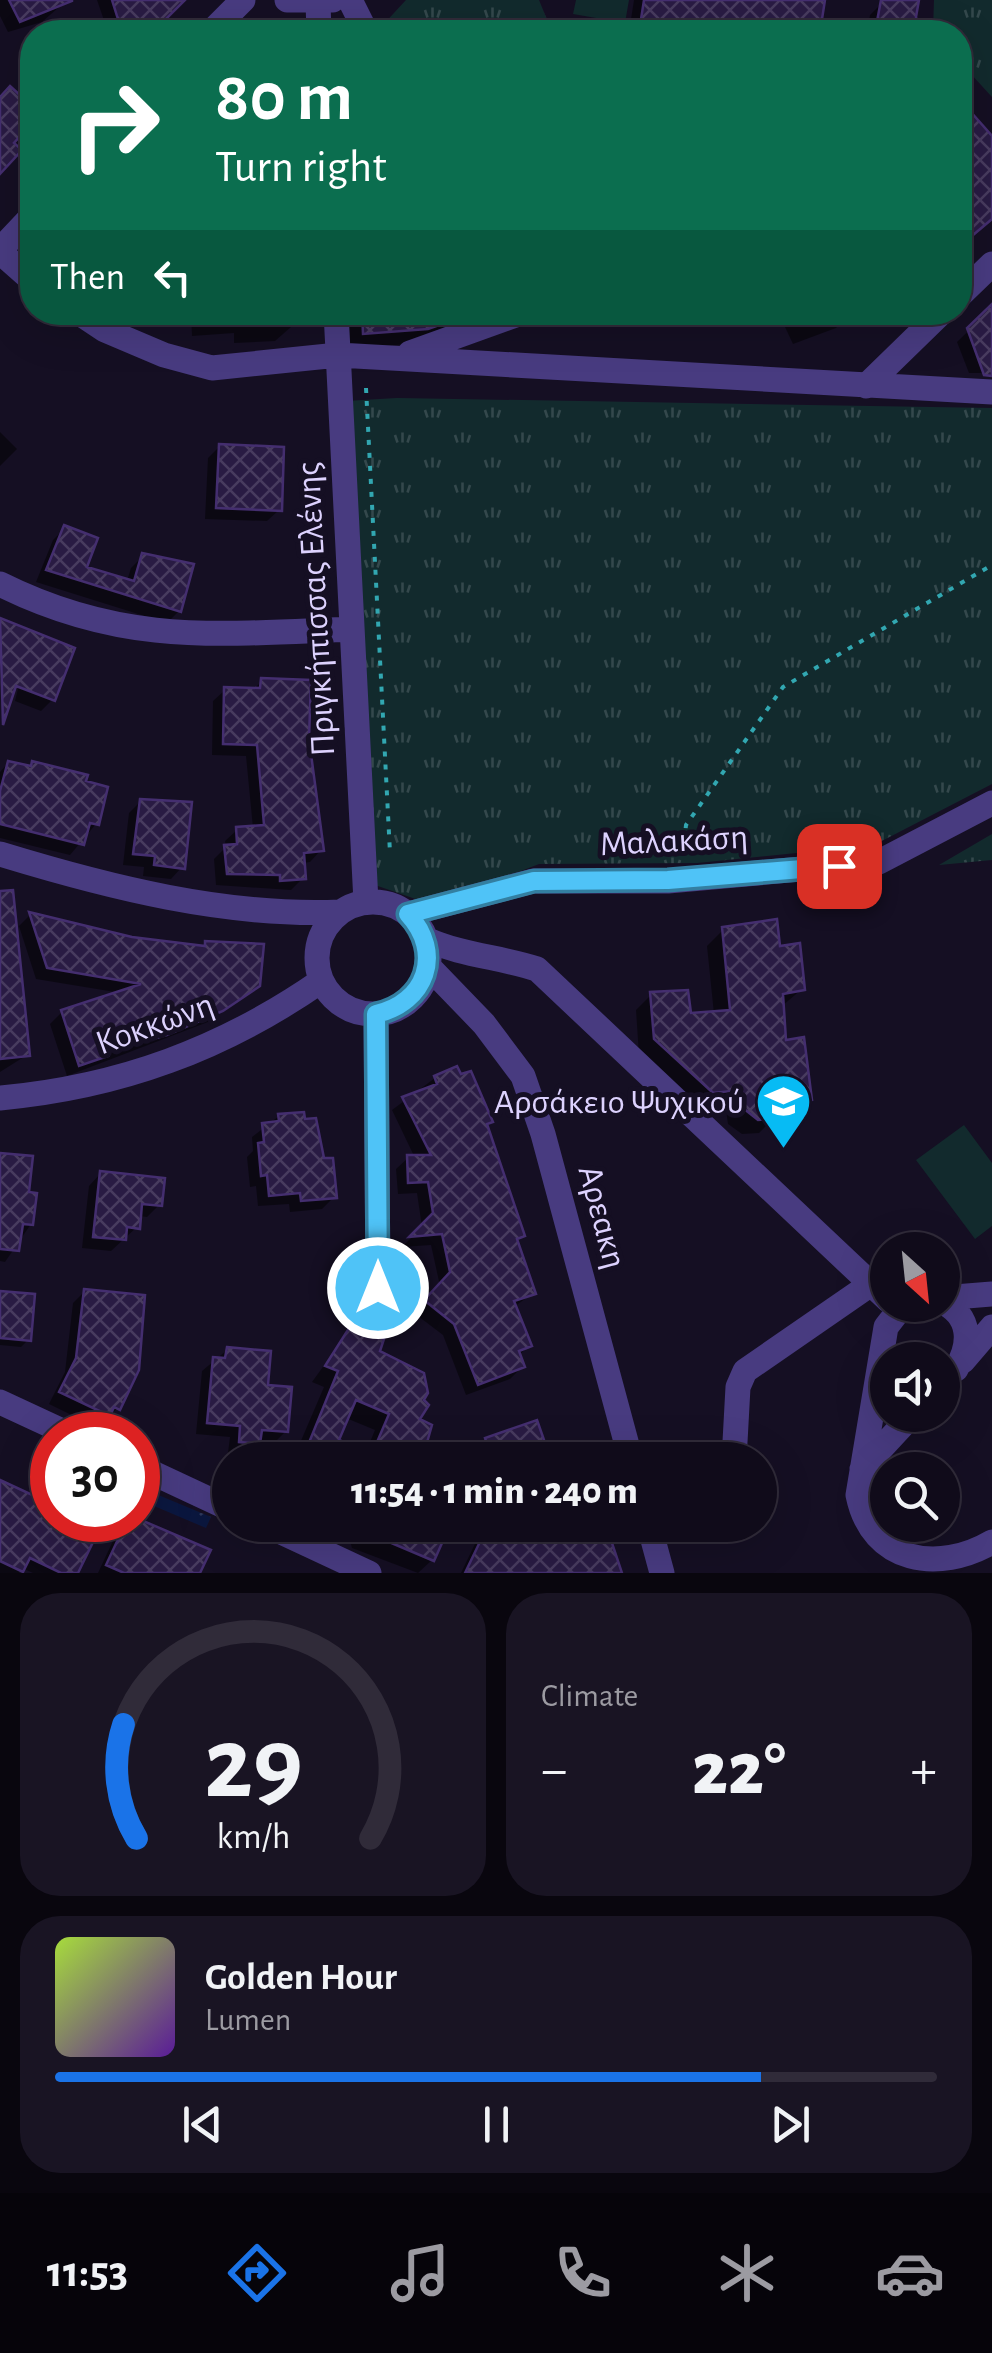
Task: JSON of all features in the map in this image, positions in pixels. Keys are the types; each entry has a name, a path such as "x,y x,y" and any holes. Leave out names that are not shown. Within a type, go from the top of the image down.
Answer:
{"street":[{"path":"223,20 242,0"},
{"path":"287,0 326,2"},
{"path":"20,229 0,251 20,269"},
{"path":"972,283 992,264"},
{"path":"98,325 164,356 212,368 338,355 992,392"},
{"name":"Πριγκήπισσας Ελένης","path":"337,325 366,902"},
{"path":"401,358 488,325"},
{"path":"520,325 539,364"},
{"path":"866,386 929,325"},
{"path":"0,584 94,623 230,635 352,629"},
{"name":"Μαλακάση","path":"408,914 534,881 680,880 879,862 992,802"},
{"path":"0,854 88,882 186,900 307,914 340,912 366,902 388,904 408,914 426,939 452,951 504,958 538,969 870,1282"},
{"path":"340,912 318,944 322,982 334,1000 354,1011 376,1014 410,999 428,966 426,939"},
{"name":"Αρεακη","path":"428,966 484,1024 523,1076 543,1134 626,1442"},
{"name":"Κοκκώνη","path":"0,1098 73,1088 177,1062 212,1047 322,982"},
{"path":"376,1014 378,1288"},
{"path":"960,1298 992,1294"},
{"path":"735,1442 738,1386 744,1371 870,1311"},
{"path":"960,1317 968,1337 960,1360"},
{"path":"960,1362 992,1326"},
{"path":"0,1402 30,1416"},
{"path":"870,1429 858,1495 864,1521 888,1552 923,1571 950,1568 975,1559 992,1542"},
{"path":"862,1469 896,1432"},
{"path":"160,1476 212,1500"},
{"path":"302,1542 369,1573"},
{"path":"654,1542 662,1573"}],"path":[{"path":"680,880 686,825 783,686 992,565"}],"green space":[{"path":"406,0 539,0 547,20 388,20"},
{"path":"576,0 629,0 626,20 573,14"},
{"path":"934,0 992,0 992,97 972,75 972,20 933,20"},
{"path":"397,398 992,408 992,784 874,845 697,863 539,864 433,905 375,885 347,401"},
{"path":"992,834 992,860 939,865"},
{"path":"964,1125 992,1163 992,1226 975,1239 916,1160"}],"water":[{"path":"160,1496 211,1517 206,1528 160,1509"}],"building":[{"path":"9,0 72,0 20,20"},
{"path":"112,0 185,0 165,20 118,20"},
{"path":"644,0 825,0 822,20 641,20"},
{"path":"881,0 919,0 917,20 877,20"},
{"path":"10,86 20,95 20,136 14,143 20,152 0,174 0,97"},
{"path":"972,113 992,136 992,219 972,236"},
{"path":"992,304 992,376 984,375 967,328"},
{"path":"363,325 439,325 428,329 363,334"},
{"path":"219,444 284,447 282,511 216,508"},
{"path":"64,525 98,538 87,567 134,581 142,553 194,564 181,612 46,570"},
{"path":"0,618 75,648 55,701 16,686 3,725"},
{"path":"261,678 311,680 309,739 324,851 304,853 306,879 280,881 280,875 227,874 224,845 237,844 236,827 264,825 257,745 223,744 224,687 260,688"},
{"path":"8,761 31,766 32,761 88,775 86,781 108,787 99,825 90,823 84,845 0,824 0,791"},
{"path":"140,799 192,802 185,869 154,865 155,856 133,854"},
{"path":"13,890 30,1056 0,1059 0,891"},
{"path":"29,912 132,937 205,946 205,941 264,944 260,986 223,1011 167,1035 106,1052 108,1056 79,1066 61,1010 141,984 47,968"},
{"path":"777,919 780,946 800,943 805,990 783,994 786,1040 804,1037 812,1100 776,1105 777,1118 758,1120 743,1108 740,1090 713,1093 654,1039 650,992 688,990 691,1013 730,1010 722,927"},
{"path":"457,1066 461,1074 471,1071 493,1122 487,1124 525,1236 517,1239 536,1294 514,1301 532,1346 519,1351 525,1367 478,1385 454,1324 424,1300 450,1272 442,1234 409,1237 433,1213 428,1182 408,1183 407,1155 431,1155 402,1097 437,1084 434,1076"},
{"path":"304,1112 305,1119 316,1118 324,1158 333,1158 337,1198 301,1201 300,1193 269,1196 267,1175 261,1176 258,1143 264,1142 262,1123 279,1121 278,1114"},
{"path":"0,1153 33,1156 29,1192 37,1193 33,1225 23,1224 19,1251 0,1249"},
{"path":"100,1171 165,1178 162,1206 142,1204 140,1229 127,1227 126,1240 93,1237"},
{"path":"84,1289 145,1295 139,1370 120,1410 114,1407 112,1412 102,1412 59,1392 76,1358"},
{"path":"0,1291 35,1294 31,1341 0,1338"},
{"path":"351,1325 384,1339 380,1351 424,1373 428,1393 424,1400 429,1405 420,1419 432,1425 427,1442 377,1442 389,1414 356,1400 339,1440 344,1442 309,1442 338,1371 325,1366"},
{"path":"227,1347 271,1351 268,1385 292,1387 288,1432 262,1430 260,1442 239,1442 240,1426 207,1423 213,1357 225,1358"},
{"path":"537,1420 545,1442 486,1442 485,1438"},
{"path":"0,1480 30,1494 30,1542 93,1542 78,1573 61,1573 30,1558 23,1572 0,1561"},
{"path":"160,1528 211,1550 200,1573 124,1573 106,1565 117,1542 160,1542"},
{"path":"389,1542 442,1542 434,1561"},
{"path":"480,1542 612,1542 622,1573 465,1573"}],"place":[{"name":"Αρσάκειο Ψυχικού","path":"783,1151"}],"route":[{"path":"378,1288 376,1014 394,1010 410,999 422,984 428,966 426,939 408,914 534,881 668,880 839,866"}]}
